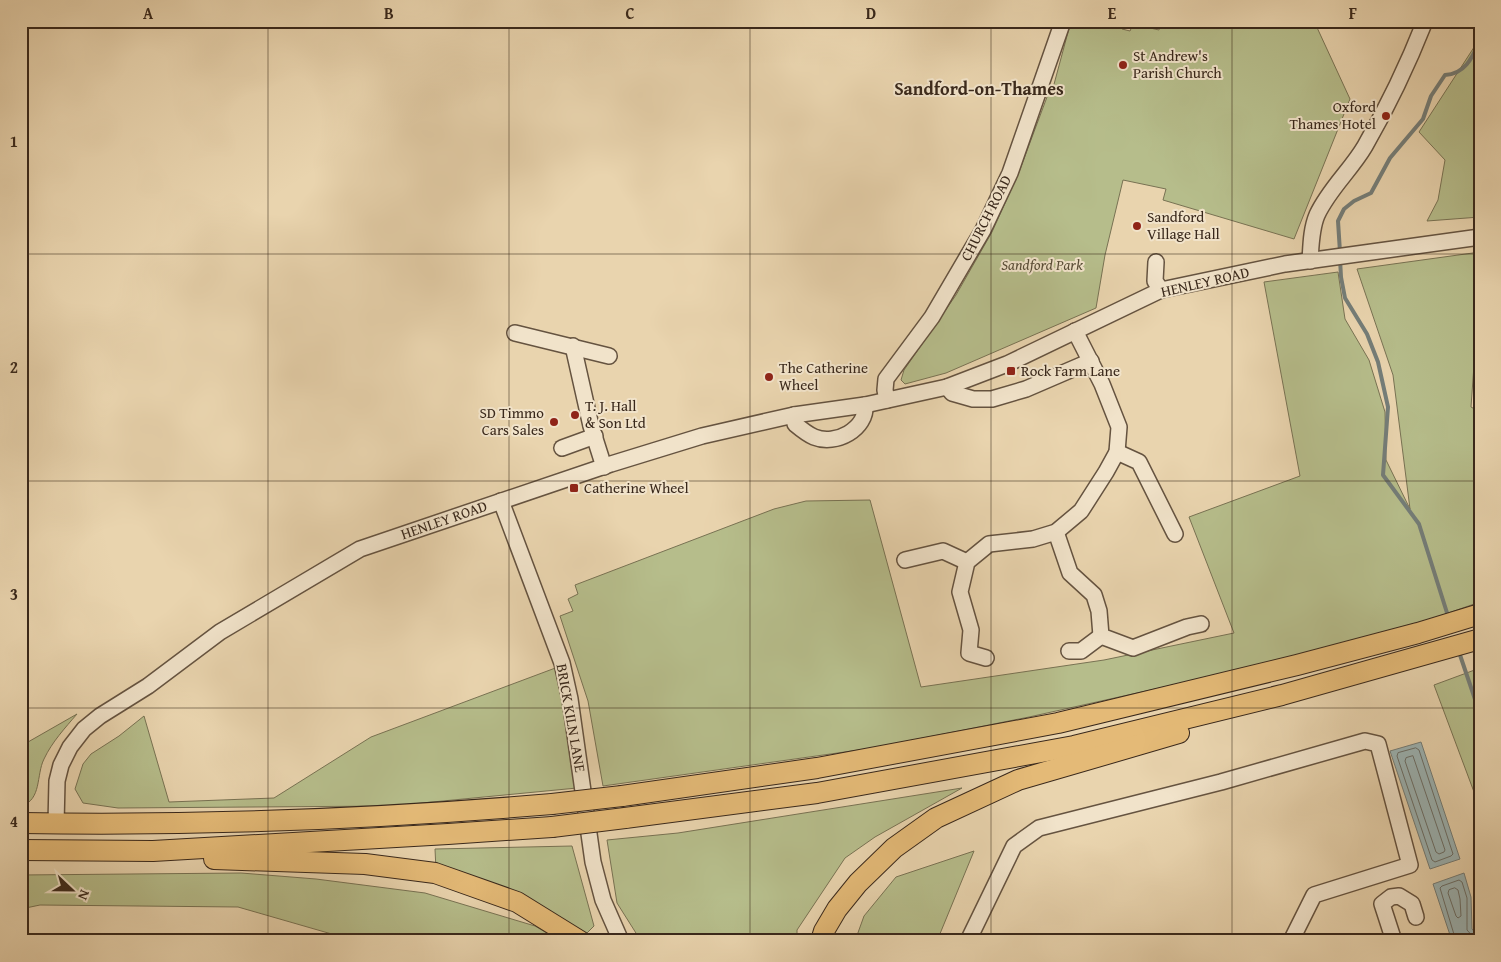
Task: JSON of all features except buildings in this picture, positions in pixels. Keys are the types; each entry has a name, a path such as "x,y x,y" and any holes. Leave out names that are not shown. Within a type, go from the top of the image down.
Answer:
{"main road":[{"path":"21,823 164,824 331,819 444,813 622,796 817,768 1058,723 1297,665 1418,633 1476,615"},
{"path":"21,850 153,851 552,827 818,793 1074,746 1282,695 1479,639"},
{"path":"821,941 824,931 837,909 858,882 894,848 936,818 1018,780 1203,726 1282,695"},
{"path":"153,851 216,859 365,864 435,873 517,902 580,941"}],"street":[{"name":"CHURCH ROAD","path":"887,400 885,390 886,379 932,317 991,214 1010,173 1063,21"},
{"path":"1310,260 1312,233 1316,216 1330,192 1364,148 1388,103 1425,21"},
{"name":"HENLEY ROAD","path":"56,824 57,781 61,765 70,747 84,729 100,716 148,686 220,632 360,549 702,436 794,415 865,405 947,387 1007,364 1161,290 1285,264 1480,236"},
{"path":"1156,262 1155,281 1161,290"},
{"path":"986,658 969,653 971,630 960,592 967,562 990,544 1033,539 1056,532 1081,511 1117,452 1119,427 1091,361 1075,330"},
{"path":"515,333 609,356"},
{"path":"573,346 604,467"},
{"path":"947,387 952,393 973,399 992,399 1026,390 1091,361"},
{"path":"794,415 795,424 814,437 825,440 837,439 856,428 865,416 865,405"},
{"path":"562,448 595,436"},
{"path":"1117,452 1139,462 1175,534"},
{"name":"BRICK KILN LANE","path":"501,501 562,663 570,699 593,862 603,900 621,941"},
{"path":"1056,532 1070,573 1094,596 1100,611 1101,636"},
{"path":"905,560 944,551 967,562"},
{"path":"1101,636 1133,648 1187,627 1201,624"},
{"path":"1069,651 1081,651 1101,636"},
{"path":"968,941 1014,846 1039,828 1221,782 1365,741 1378,744 1410,865 1314,895 1291,941"},
{"path":"1394,941 1382,904 1391,897 1399,896 1412,904 1416,917"}],"green space":[{"name":"Sandford Park","path":"1071,21 1114,21 1122,29 1130,31 1133,24 1159,30 1161,21 1314,21 1350,99 1294,239 1163,200 1166,189 1123,180 1105,255 1096,308 946,373 905,384 901,380 904,370 956,295 992,232 1019,172 1047,97 1053,88"},
{"path":"1480,38 1480,217 1427,221 1438,200 1445,160 1419,132"},
{"path":"1480,252 1480,281 1471,407 1480,412 1480,602 1431,619 1245,669 1029,717 873,748 603,786 588,701 560,616 573,611 568,599 578,594 575,585 774,509 806,501 870,500 921,687 1104,660 1234,633 1189,517 1300,476 1264,282 1338,272 1345,319 1369,360 1385,412 1386,460 1410,509 1393,375 1357,269"},
{"path":"558,667 577,788 391,806 118,808 83,803 75,789 83,764 91,754 119,736 144,716 169,802 274,798 371,737"},
{"path":"1480,668 1480,808 1434,685"},
{"path":"77,714 47,753 35,793 28,803 21,806 21,746"},
{"path":"962,788 875,837 845,858 797,930 797,934 802,934 801,941 641,941 617,903 607,840 678,833"},
{"path":"572,846 594,926 585,935 436,870 435,849"},
{"path":"974,851 937,941 855,941 864,916 896,877"},
{"path":"241,873 316,879 425,893 535,926 560,941 356,941 238,907 40,905 21,909 21,875"}],"water":[{"path":"1421,742 1460,859 1430,869 1390,751"},
{"path":"1464,873 1471,897 1472,929 1480,938 1480,941 1452,941 1433,884"}],"waterway":[{"path":"1340,252 1338,221 1344,209 1354,201 1371,193 1390,158 1423,119 1431,96 1445,75 1458,72 1463,68 1471,59 1480,41"},
{"path":"1340,259 1345,298 1367,334 1378,362 1388,407 1383,475 1419,524 1448,616"},
{"path":"1459,652 1480,714"}],"place":[{"name":"St Andrew's Parish Church","path":"1123,65"},
{"name":"Oxford Thames Hotel","path":"1386,116"},
{"name":"Sandford Village Hall","path":"1137,226"},
{"name":"Rock Farm Lane","path":"1011,371"},
{"name":"The Catherine Wheel","path":"769,377"},
{"name":"T. J. Hall & Son Ltd","path":"575,415"},
{"name":"SD Timmo Cars Sales","path":"554,422"},
{"name":"Catherine Wheel","path":"574,488"}],"district":[{"name":"Sandford-on-Thames","path":"979,89"}]}
